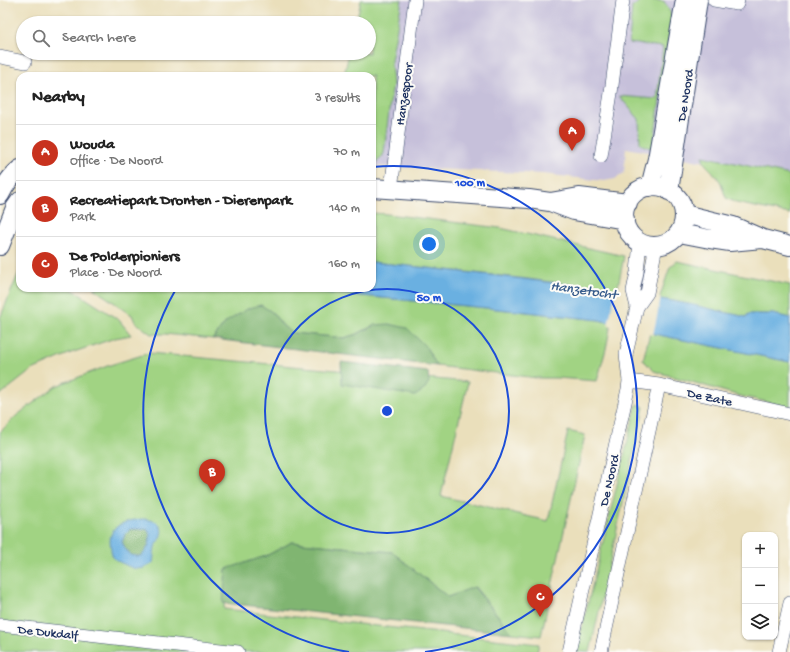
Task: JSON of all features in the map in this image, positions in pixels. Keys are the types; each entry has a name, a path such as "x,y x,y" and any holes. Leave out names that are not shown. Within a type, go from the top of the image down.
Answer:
{"main road":[{"name":"De Noord","path":"650,187 685,0"},
{"name":"De Noord","path":"669,190 698,0"},
{"path":"0,195 6,184 16,172"},
{"path":"650,187 669,190 677,196 682,205 684,224 680,233 673,240 647,253 627,229 626,212 632,197 637,192 650,187"},
{"path":"376,188 529,199 550,202 579,197 626,212"},
{"path":"0,246 16,207"},
{"path":"684,214 733,226 763,238 790,246"},
{"path":"680,233 730,242 763,238"}],"street":[{"name":"Hanzespoor","path":"391,189 415,0"},
{"path":"601,156 611,93 622,0"},
{"path":"714,0 736,4 738,0"},
{"path":"0,57 25,62"},
{"name":"De Noord","path":"569,652 628,389 626,354 637,307 647,292 647,253"},
{"name":"De Zate","path":"628,381 659,385 790,414"},
{"path":"601,652 659,385"},
{"path":"779,652 790,603"},
{"name":"De Dukdalf","path":"0,626 238,652"}],"shaded area":[{"path":"381,0 790,0 790,197 711,163 626,148 624,173 615,179 604,181 543,174 376,166 376,72 369,72 371,60 376,60 376,29"}],"green space":[{"path":"361,0 402,0 391,61 393,84 384,153 376,162 376,72 345,72 347,60 376,60 376,16 358,16"},
{"path":"643,0 664,1 672,15 653,149 640,144 639,119 619,96 657,99 663,47 629,43 632,7"},
{"path":"703,156 790,175 790,214 736,203 726,198 720,181 706,165 703,160"},
{"path":"376,213 500,228 624,256 617,292 526,279 376,262"},
{"path":"677,261 790,285 790,318 773,314 748,314 746,317 659,299 670,267"},
{"path":"16,279 16,292 76,292 119,320 131,335 115,338 71,353 32,370 0,395 0,318"},
{"path":"99,292 321,292 518,311 599,320 611,323 606,349 597,381 537,378 437,366 426,347 375,325 357,334 344,338 293,333 284,327 272,312 226,322 213,339 151,334 135,322 132,315"},
{"path":"261,305 272,312 284,327 293,333 344,338 357,334 375,325 389,324 407,328 426,347 437,366 213,339 226,322 249,308"},
{"path":"650,333 790,362 790,407 740,396 654,371 643,360"},
{"path":"149,353 468,382 441,496 548,521 568,431 585,435 541,636 512,633 475,587 448,597 392,552 292,542 266,556 226,570 224,609 539,644 537,652 0,652 0,432 16,416 56,386 110,365"},
{"path":"341,362 428,372 429,382 424,390 415,396 342,384"},
{"path":"638,404 644,407 590,652 576,652 636,407"},
{"path":"130,529 147,529 150,535 148,547 140,556 130,555 122,542 125,534"},
{"path":"292,542 392,552 448,597 474,587 512,633 223,603 226,569 266,556"}],"water":[{"name":"Hanzetocht","path":"376,262 597,289 681,303 746,317 748,314 773,314 790,318 790,362 659,335 599,320 321,292 376,292"},
{"path":"142,519 156,522 161,527 162,531 155,546 153,563 149,566 138,569 119,562 113,557 110,541 111,534 118,526 129,521","holes":["130,529 147,529 150,534 150,538 146,550 140,556 130,555 122,542 125,534"]}],"pier":[{"path":"0,219 16,221 15,263 0,262"},
{"path":"616,290 661,297 653,335 608,325"}],"place":[{"name":"Wouda","path":"572,151"},
{"name":"Recreatiepark Dronten - Dierenpark","path":"212,492"},
{"name":"De Polderpioniers","path":"540,617"}]}
